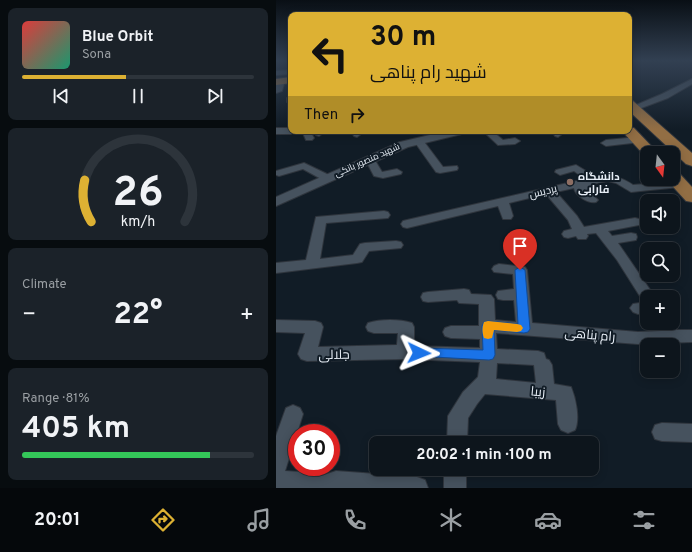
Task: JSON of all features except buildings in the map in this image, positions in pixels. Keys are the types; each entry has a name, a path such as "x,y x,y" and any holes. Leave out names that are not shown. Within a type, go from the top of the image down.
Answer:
{"main road":[{"path":"634,112 692,161"},
{"path":"633,136 643,146"},
{"path":"680,185 692,197"}],"street":[{"path":"634,112 687,84"},
{"path":"672,92 685,92"},
{"path":"276,131 288,131"},
{"name":"شهید منصور بانکی","path":"276,202 404,144 448,134"},
{"path":"490,134 501,143 515,141"},
{"path":"606,143 633,136"},
{"path":"419,140 440,170 453,168"},
{"path":"370,159 378,174 383,175 396,172"},
{"path":"280,173 304,166 327,178"},
{"path":"560,172 576,168 595,181"},
{"name":"پردیس","path":"407,224 548,190 608,178 620,181 631,189 648,186"},
{"path":"583,183 588,187 579,189 592,200"},
{"path":"548,190 573,219 576,234 604,234 631,237"},
{"path":"502,201 506,216"},
{"path":"312,264 320,220 384,215"},
{"path":"604,234 635,222"},
{"path":"604,234 622,257 640,295"},
{"path":"276,268 356,259 365,247 396,245"},
{"path":"499,269 520,270 524,329"},
{"path":"428,297 464,294 464,299 486,299 489,355 487,380 470,398 458,416 457,436"},
{"path":"504,295 522,294"},
{"name":"جلالی","path":"276,326 315,327 308,354 405,352 489,355 540,361 546,392"},
{"path":"374,328 406,327 405,352"},
{"name":"رام پناهی","path":"451,332 488,329 524,329 638,338 692,336"},
{"path":"668,330 673,337"},
{"name":"زیبا","path":"481,386 564,393 568,424"},
{"path":"276,468 293,414"},
{"path":"662,432 692,433"},
{"path":"454,488 455,476"},
{"path":"276,481 318,488 336,482 417,488"}],"slow traffic":[{"path":"488,335 488,326 517,328"}],"place":[{"name":"دانشگاه فارابی","path":"570,182"}],"route":[{"path":"419,353 489,355 488,326 524,329 520,270"}]}
